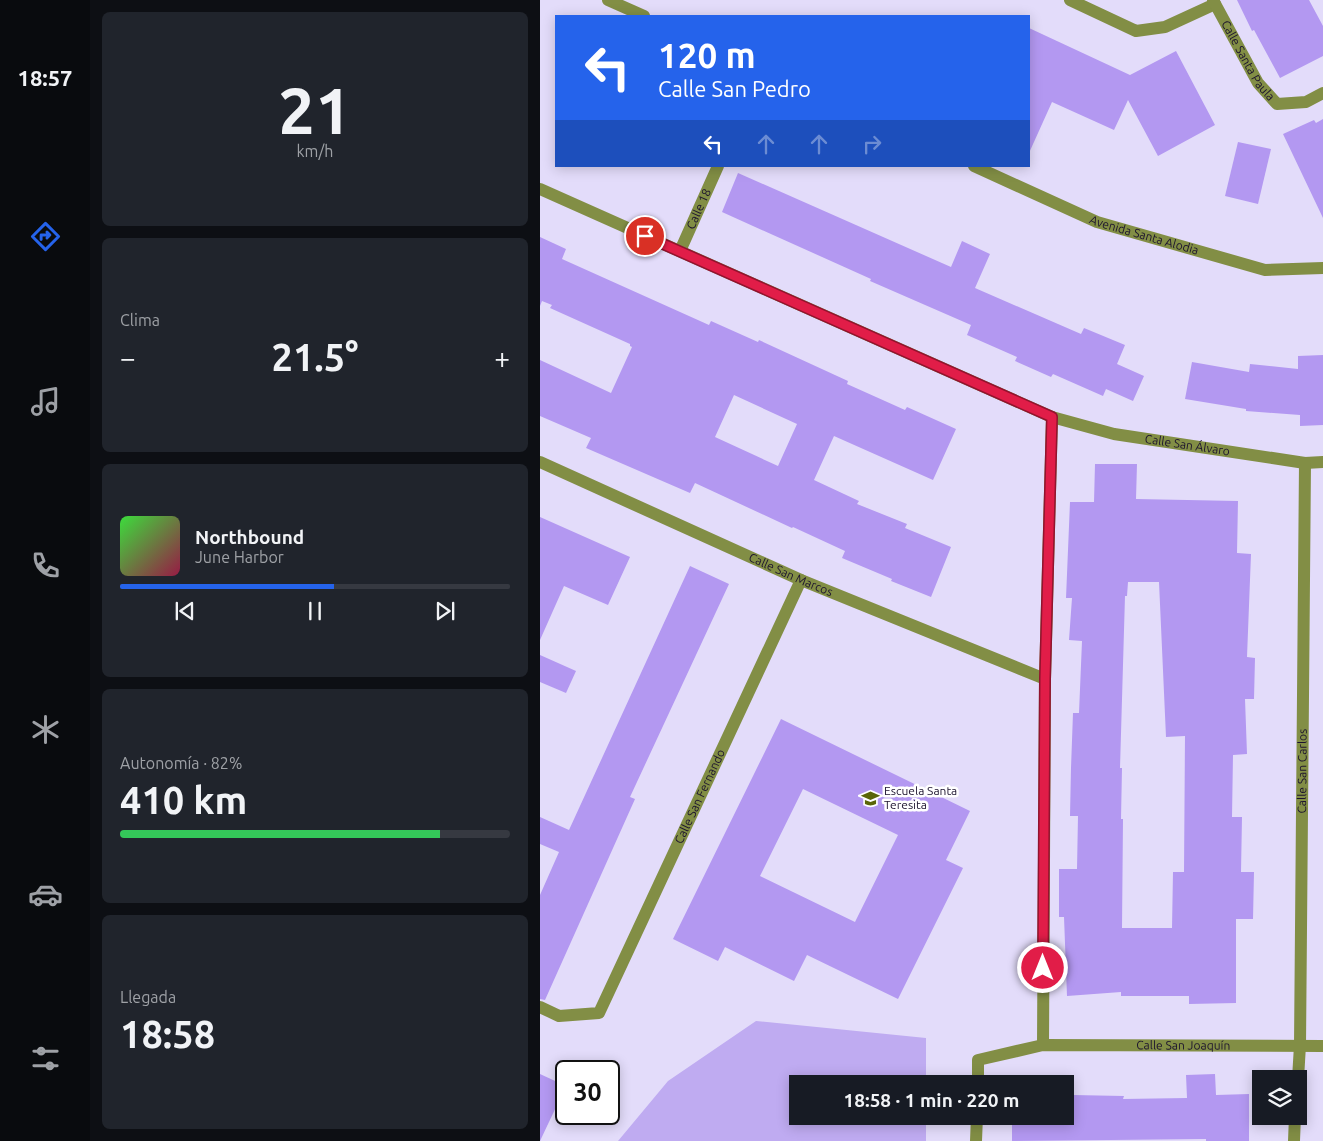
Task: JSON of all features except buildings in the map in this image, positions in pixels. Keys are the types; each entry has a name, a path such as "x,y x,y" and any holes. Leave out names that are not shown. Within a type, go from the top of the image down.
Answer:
{"street":[{"path":"608,0 642,15"},
{"path":"1070,0 1136,31 1165,27 1214,2"},
{"name":"Calle Santa Paula","path":"1214,2 1258,83 1277,104 1306,102 1323,93"},
{"name":"Calle 18","path":"680,251 718,167"},
{"name":"Avenida Santa Alodia","path":"976,167 1097,222 1265,270 1323,268"},
{"name":"Calle San Álvaro","path":"540,189 1052,417 1114,434 1305,463 1323,462"},
{"path":"1043,1045 1045,679 1052,417"},
{"name":"Calle San Marcos","path":"540,462 800,580 1045,679"},
{"name":"Calle San Carlos","path":"1299,1070 1305,463"},
{"name":"Calle San Fernando","path":"540,1007 559,1016 599,1013 800,580"},
{"name":"Calle San Joaquín","path":"978,1075 978,1060 1043,1045 1323,1046"},
{"path":"976,1141 977,1125"},
{"path":"1294,1141 1295,1125"}],"shaded area":[{"path":"756,1021 926,1038 926,1075 789,1075 789,1125 926,1125 926,1141 618,1141 668,1081"}],"place":[{"name":"Escuela Santa Teresita","path":"870,798"}],"route":[{"path":"645,236 1052,417 1045,679 1043,968"}]}
